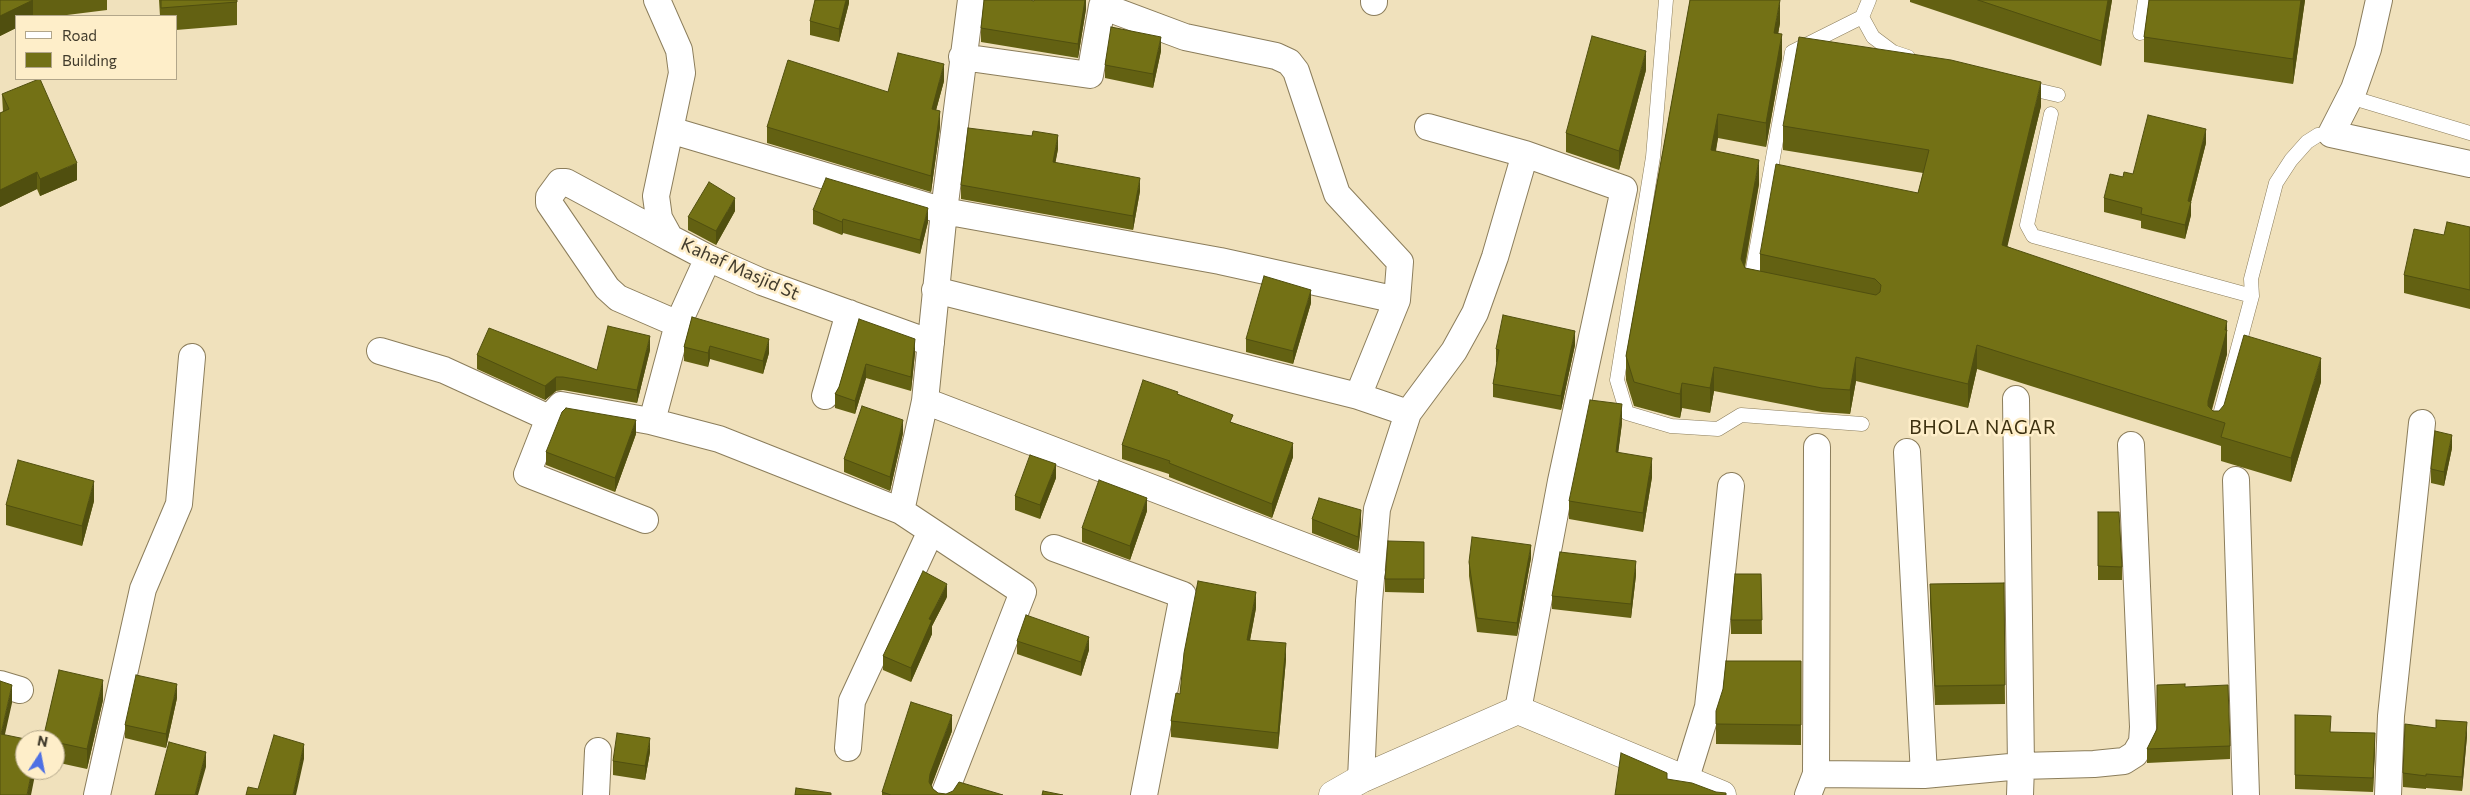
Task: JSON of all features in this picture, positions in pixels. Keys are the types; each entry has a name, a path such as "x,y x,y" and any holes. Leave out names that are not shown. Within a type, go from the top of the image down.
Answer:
{"street":[{"name":"Kahaf Masjid St","path":"657,0 658,6 679,50 682,73 656,196 659,218 670,238 708,258 762,282 931,343"},
{"path":"901,511 925,401 944,211 962,58 971,0"},
{"path":"2379,0 2368,49 2350,98 2331,134 2470,164"},
{"path":"962,58 1090,75 1102,6 1185,37 1276,56 1289,62 1296,71 1337,194 1400,262 1397,300 1358,396"},
{"path":"1428,127 1525,154 1624,189 1561,481 1518,710"},
{"path":"670,130 944,211 1220,260 1397,300"},
{"path":"1361,779 1377,509 1408,413 1454,351 1475,313 1495,258 1525,154"},
{"path":"670,238 566,182 560,182 549,197 549,203 607,288 618,298 678,324"},
{"path":"652,422 678,324 708,258"},
{"path":"935,290 1358,396 1408,413"},
{"path":"825,396 849,313"},
{"path":"380,351 444,370 549,418"},
{"path":"97,795 143,589 179,504 183,483 192,358"},
{"path":"2016,399 2022,766 2020,795"},
{"path":"925,401 1372,572"},
{"path":"645,520 527,474 549,418 561,405 652,422 719,439 901,511 1023,592 944,795"},
{"path":"2388,795 2391,716 2422,423"},
{"path":"1817,447 1812,785 2022,766 2124,761 2135,754 2142,742 2131,445"},
{"path":"1907,452 1924,775"},
{"path":"2236,480 2246,795"},
{"path":"1685,781 1708,707 1730,486"},
{"path":"848,748 852,701 931,531"},
{"path":"1054,548 1183,595 1144,795"},
{"path":"1332,795 1361,779 1518,710 1722,795"},
{"path":"596,795 598,751"}],"lane":[{"path":"1666,0 1653,157 1617,380 1627,413 1671,426 1718,429 1741,415 1862,424"},
{"path":"1769,289 1750,285 1792,52 1862,17 1869,0"},
{"path":"2140,33 2145,0"},
{"path":"1862,17 1873,37 1893,52 1924,63"},
{"path":"2010,83 2058,94"},
{"path":"2350,98 2470,133"},
{"path":"2051,114 2027,225 2033,236 2252,296"},
{"path":"2216,427 2252,296 2251,279 2276,183 2291,160 2307,142 2318,135 2331,134"}],"building":[{"path":"0,0 33,0 0,16"},
{"path":"161,0 237,0 237,2 161,8"},
{"path":"815,0 846,0 839,29 810,21"},
{"path":"984,0 1085,0 1078,44 981,28"},
{"path":"1690,0 1780,0 1774,33 1782,34 1766,123 1718,114 1711,150 1759,160 1741,259 1745,268 1876,295 1880,292 1881,285 1875,279 1760,254 1776,164 1918,193 1929,150 1783,126 1799,37 1951,60 2041,82 2002,245 2227,321 2225,330 2227,330 2208,401 2208,406 2213,411 2219,411 2224,405 2244,335 2321,358 2291,458 2221,437 2225,423 1977,345 1968,384 1856,357 1850,390 1822,388 1714,367 1710,388 1682,383 1680,394 1634,382 1626,356"},
{"path":"1978,0 2108,0 2101,41"},
{"path":"2149,0 2301,0 2293,59 2144,37"},
{"path":"1111,27 1161,37 1153,74 1105,65"},
{"path":"1592,36 1646,51 1619,151 1566,133"},
{"path":"898,53 944,64 932,109 940,111 931,176 767,127 788,60 888,92"},
{"path":"40,80 77,163 40,179 37,172 0,190 0,113 9,109 2,94"},
{"path":"2148,115 2206,129 2188,201 2191,202 2185,225 2141,214 2142,208 2104,198 2110,174 2123,177 2124,172 2133,174"},
{"path":"968,128 1032,136 1033,131 1058,135 1053,162 1140,178 1133,216 961,185"},
{"path":"826,178 928,208 920,240 843,219 842,222 813,210"},
{"path":"709,182 735,198 716,231 688,217"},
{"path":"2447,222 2470,227 2470,290 2404,275 2414,229 2444,235"},
{"path":"1264,276 1311,290 1293,351 1246,339"},
{"path":"1503,315 1575,331 1561,396 1493,384 1499,350 1496,349"},
{"path":"692,317 769,339 763,361 710,346 708,353 684,347"},
{"path":"859,319 915,339 911,377 866,364 855,401 835,394 839,387"},
{"path":"608,326 650,336 637,390 563,377 556,377 545,386 477,355 489,328 597,370"},
{"path":"1143,380 1178,392 1177,394 1233,415 1230,422 1293,443 1272,504 1169,463 1170,461 1122,445"},
{"path":"1590,400 1622,404 1616,452 1652,458 1643,513 1569,501"},
{"path":"862,406 903,420 890,477 844,459"},
{"path":"566,408 636,420 615,478 546,452 562,412"},
{"path":"2435,431 2452,435 2444,472 2431,469"},
{"path":"1030,455 1056,464 1040,505 1015,496"},
{"path":"18,460 94,481 82,526 6,505"},
{"path":"1099,480 1147,498 1130,546 1082,528"},
{"path":"1319,498 1361,510 1358,537 1312,519"},
{"path":"2098,512 2119,512 2122,567 2098,566"},
{"path":"1472,537 1531,545 1517,623 1477,618 1469,562"},
{"path":"1388,541 1424,542 1424,579 1385,579"},
{"path":"1560,552 1636,561 1631,604 1552,596"},
{"path":"923,571 947,584 929,619 932,620 911,668 883,656"},
{"path":"1735,574 1761,574 1762,620 1731,620"},
{"path":"1198,581 1256,592 1247,640 1286,643 1278,733 1171,721 1176,693 1180,694 1184,653"},
{"path":"2004,583 2005,685 1935,686 1930,584"},
{"path":"1026,615 1089,637 1081,662 1017,641"},
{"path":"1726,661 1801,661 1801,725 1716,724 1716,711 1723,689"},
{"path":"59,670 103,680 87,749 65,744 65,730 45,730"},
{"path":"136,675 177,684 166,734 125,725"},
{"path":"0,681 12,685 1,734 15,737 15,780 30,780 27,795 0,795"},
{"path":"2185,684 2185,687 2228,685 2230,746 2147,749 2157,729 2157,685"},
{"path":"911,702 952,715 930,774 929,782 933,789 938,793 946,794 953,791 959,782 1003,795 891,795 882,792"},
{"path":"2295,715 2331,716 2330,732 2375,733 2373,778 2295,775"},
{"path":"2436,720 2467,722 2462,777 2403,773 2405,724 2436,728"},
{"path":"617,733 650,738 645,766 613,761"},
{"path":"274,735 304,744 293,795 246,795 248,787 258,789"},
{"path":"169,742 206,752 195,795 155,795"},
{"path":"1621,753 1667,773 1667,779 1692,783 1716,792 1726,793 1726,795 1615,795"},
{"path":"796,788 831,793 831,795 795,795"},
{"path":"1043,791 1063,795 1042,795"}],"district":[{"name":"BHOLA NAGAR","path":"1983,428"}]}
